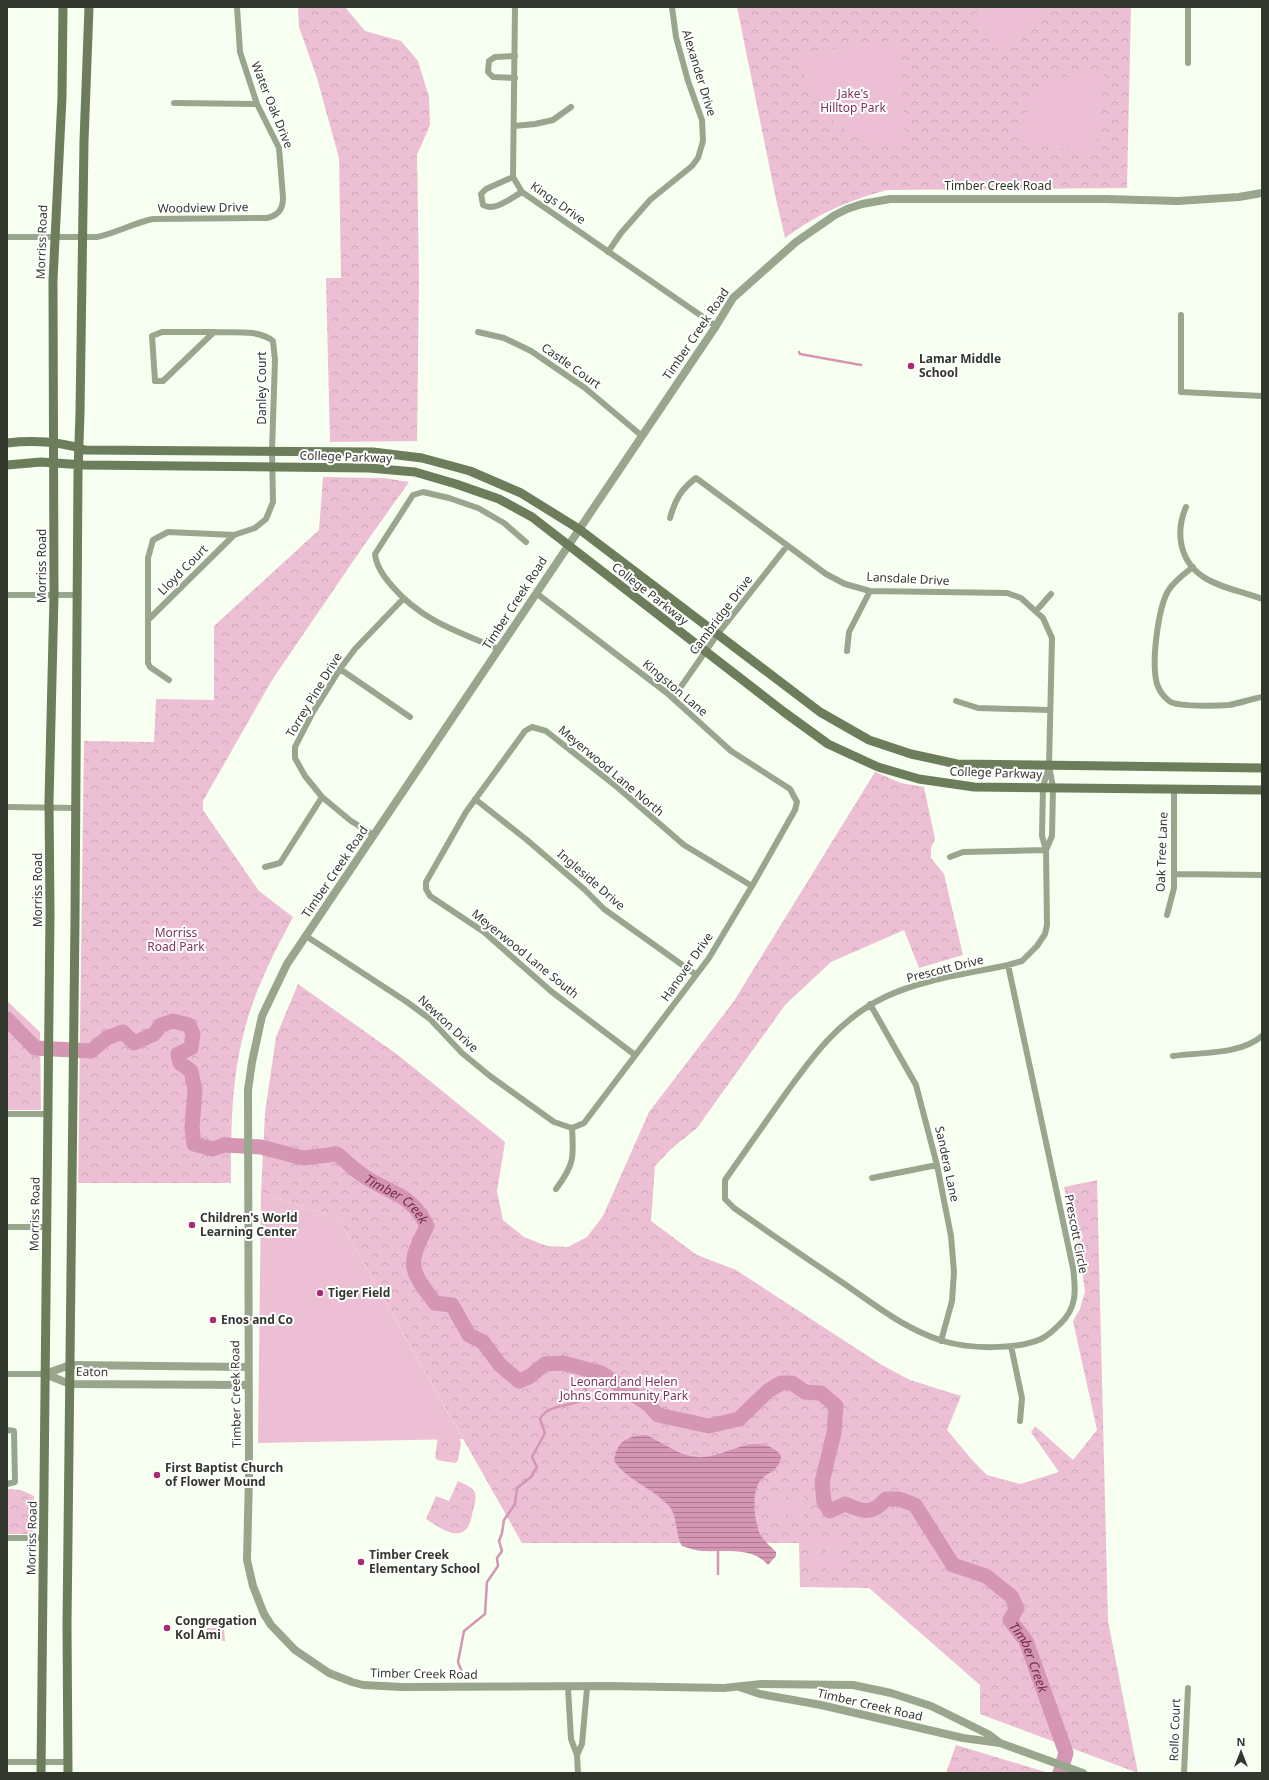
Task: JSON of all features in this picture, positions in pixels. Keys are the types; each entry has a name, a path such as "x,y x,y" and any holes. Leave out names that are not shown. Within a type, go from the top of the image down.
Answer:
{"main road":[{"name":"Morriss Road","path":"41,1773 50,808 54,596 54,237 62,97 63,7"},
{"path":"68,1773 67,1617 74,1016 76,595 82,237 89,7"},
{"name":"College Parkway","path":"7,443 53,442 85,450 272,450 373,452 429,460 470,471 521,494 578,529 820,712 869,740 911,754 957,764 1262,768"},
{"name":"College Parkway","path":"7,465 53,463 78,465 273,466 369,468 415,472 499,499 532,517 706,653 828,744 878,768 920,779 953,784 1043,787 1262,790"}],"street":[{"name":"Water Oak Drive","path":"237,7 240,52 257,104 279,148 283,197 280,211"},
{"path":"515,7 515,78 512,177 486,189 481,194 483,205 488,208 496,207 522,192"},
{"name":"Alexander Drive","path":"608,252 620,233 650,200 692,166 698,158 703,141 702,120 688,82 676,37 672,7"},
{"path":"1188,7 1188,63"},
{"path":"515,56 495,57 489,61 487,67 488,72 493,77 515,78"},
{"path":"174,103 257,104"},
{"path":"514,126 535,124 553,120 571,106"},
{"name":"Kings Drive","path":"512,177 522,192 716,326"},
{"name":"Timber Creek Road","path":"1000,1743 988,1734 931,1706 869,1688 835,1684 587,1688 402,1688 363,1685 328,1673 302,1656 287,1643 271,1625 264,1614 253,1586 248,1564 249,1079 262,1016 287,964 578,529 716,326 733,298 796,242 834,215 862,204 906,197 1105,198 1178,201 1240,197 1262,193"},
{"name":"Woodview Drive","path":"7,237 82,237 110,234 143,221 153,219 267,218 275,216 280,211"},
{"path":"1181,315 1181,392 1262,396"},
{"name":"Danley Court","path":"214,332 163,381 155,381 152,336 162,332 214,332 257,333 265,335 273,340 275,360 272,450"},
{"name":"Castle Court","path":"478,332 504,338 531,351 585,388 642,436"},
{"name":"Lloyd Court","path":"169,680 148,665 148,558 153,540 168,532 234,535 255,528 266,519 273,502 272,450"},
{"name":"Lansdale Drive","path":"670,518 675,500 684,487 696,478 826,574 845,584 870,590 1007,593 1021,598 1047,623 1052,638 1049,710 1049,766"},
{"path":"499,649 440,624 423,615 403,599 388,582 376,563 375,554 413,495 423,492 449,498 478,508 504,523 526,542"},
{"path":"1186,507 1180,524 1180,536 1186,556 1192,567 1202,576 1212,581 1262,598"},
{"name":"Lloyd Court","path":"148,620 234,535"},
{"name":"Cambridge Drive","path":"673,698 706,653 717,635 787,546"},
{"path":"1192,567 1175,581 1168,590 1159,615 1156,665 1157,683 1162,693 1170,702 1180,705 1229,705 1262,697"},
{"path":"847,651 849,632 870,590"},
{"name":"Kingston Lane","path":"536,593 592,634 673,698 730,751 790,789 797,802"},
{"path":"1036,611 1051,594"},
{"path":"7,595 76,595"},
{"name":"Torrey Pine Drive","path":"374,835 351,821 322,797 305,776 295,758 295,747 313,712 355,649 403,599"},
{"path":"340,670 410,717"},
{"path":"956,701 978,708 1049,710"},
{"name":"Meyerwood Lane North","path":"475,799 525,731 532,727 546,731 617,786 684,845 752,886"},
{"name":"Prescott Drive","path":"731,1205 725,1199 725,1180 813,1055 838,1029 870,1004 886,996 925,982 1022,961 1037,946 1045,934 1048,913 1046,850 1042,836 1043,787 1049,766"},
{"name":"Prescott Drive","path":"1046,850 1052,836 1053,787 1049,766"},
{"name":"Oak Tree Lane","path":"1167,915 1174,888 1174,789"},
{"path":"265,867 280,863 322,797"},
{"name":"Ingleside Drive","path":"475,799 584,889 604,909 695,974"},
{"name":"Meyerwood Lane South","path":"475,799 426,882 426,889 430,896 484,932 552,992 635,1055"},
{"name":"Hanover Drive","path":"572,1128 584,1123 695,974 709,958 795,810 797,802"},
{"path":"7,806 75,808"},
{"path":"950,857 963,852 1046,850"},
{"path":"1174,874 1262,875"},
{"name":"Newton Drive","path":"306,936 407,1002 430,1019 462,1053 490,1076 554,1122 572,1128"},
{"name":"Prescott Circle","path":"731,1205 897,1320 942,1341 976,1346 1011,1346 1037,1341 1046,1336 1066,1319 1073,1305 1074,1278 1008,965"},
{"name":"Sandera Lane","path":"870,1004 916,1085 937,1165 951,1236 954,1272 952,1301 942,1341"},
{"path":"1174,1056 1240,1049 1254,1043 1262,1036"},
{"path":"7,1114 48,1114"},
{"path":"556,1189 571,1166 573,1149 572,1128"},
{"path":"872,1178 937,1165"},
{"path":"7,1227 47,1227"},
{"path":"1011,1346 1022,1398 1020,1421"},
{"name":"Eaton","path":"45,1374 70,1365 248,1368"},
{"path":"7,1374 45,1374"},
{"name":"Eaton","path":"45,1374 70,1384 248,1385"},
{"path":"7,1430 14,1431 15,1482 7,1484"},
{"path":"7,1538 44,1538"},
{"name":"Timber Creek Road","path":"736,1686 760,1694 821,1705 963,1738 1000,1743 1081,1772"},
{"path":"568,1688 571,1739 577,1755 578,1773"},
{"path":"577,1755 582,1744 587,1688"},
{"name":"Rollo Court","path":"1184,1773 1188,1688"},
{"path":"7,1762 68,1762"}],"green space":[{"path":"298,7 345,7 365,31 401,41 418,61 429,97 430,125 417,155 419,280 417,441 330,442 326,278 341,278 339,158 317,78 299,27"},
{"name":"Jake's Hilltop Park","path":"737,7 1131,7 1127,188 887,190 846,203 822,215 785,238"},
{"path":"975,7 1050,7 998,50 983,30"},
{"path":"894,41 900,47 905,142 880,142 863,139 848,132 835,123 814,99 802,69 799,53"},
{"path":"1083,73 1104,75 1096,146 1089,151 1019,144 1026,116 1031,105 1038,96 1056,82"},
{"name":"Morriss Road Park","path":"323,477 384,478 409,482 272,680 203,801 203,810 259,891 293,917 259,987 244,1032 236,1069 234,1088 231,1183 78,1183 84,741 154,742 156,699 214,700 214,626 319,530"},
{"name":"Leonard and Helen Johns Community Park","path":"875,772 901,783 924,787 935,839 931,848 931,858 944,874 963,955 919,968 904,930 831,962 785,1005 697,1128 672,1148 655,1166 651,1221 697,1255 736,1270 880,1364 910,1380 961,1396 947,1430 987,1475 1020,1484 1059,1472 1031,1432 1035,1426 1073,1460 1097,1430 1073,1321 1080,1309 1085,1292 1080,1256 1064,1187 1097,1180 1108,1621 1138,1773 980,1714 980,1685 869,1588 800,1587 799,1543 522,1543 338,1218 261,1193 265,1113 276,1037 298,984 398,1055 505,1142 497,1191 503,1220 524,1237 547,1246 568,1247 587,1237 603,1216 649,1112 734,1001"},
{"path":"7,1001 40,1032 41,1110 7,1110"},
{"name":"Tiger Field","path":"261,1193 338,1218 463,1439 258,1443"},
{"path":"438,1436 458,1437 461,1442 458,1461 455,1463 437,1460 435,1457"},
{"path":"458,1481 472,1489 476,1498 469,1525 465,1531 453,1533 440,1528 426,1519 436,1496 449,1501"},
{"path":"7,1489 21,1490 34,1496 33,1534 7,1534"},
{"path":"772,1492 786,1492 786,1522 772,1522"},
{"path":"790,1492 804,1492 804,1522 790,1522"},
{"path":"808,1541 822,1541 822,1571 809,1571"},
{"path":"826,1541 840,1541 840,1571 826,1571"},
{"path":"207,1628 224,1628 225,1641 206,1639"},
{"path":"956,1745 1049,1773 946,1773"}],"shaded area":[{"path":"646,1435 690,1456 708,1457 740,1447 761,1444 771,1447 781,1455 777,1467 764,1477 758,1485 754,1506 756,1522 760,1534 776,1552 776,1556 768,1565 755,1555 747,1553 729,1551 700,1551 682,1546 678,1537 674,1515 669,1506 656,1494 626,1474 614,1461 615,1454 620,1444 628,1438"}],"waterway":[{"path":"799,352 800,354 861,365"},
{"name":"Timber Creek","path":"7,1019 35,1048 91,1051 107,1038 123,1032 134,1043 154,1034 161,1025 173,1021 189,1025 193,1034 191,1048 178,1054 180,1063 191,1071 195,1090 192,1128 194,1144 213,1149 224,1145 261,1147 303,1158 337,1154 371,1181 406,1199 413,1206 427,1226 416,1250 414,1259 416,1274 420,1282 435,1303 452,1305 469,1335 483,1342 500,1365 519,1381 529,1377 545,1364 563,1363 601,1373 648,1404 658,1415 709,1426 739,1419 768,1391 781,1383 792,1383 805,1392 821,1393 836,1406 834,1433 822,1482 824,1502 830,1511 845,1504 857,1509 872,1510 886,1499 899,1499 915,1505 953,1565 986,1576 1011,1596 1017,1608 1010,1620 1026,1641 1066,1753 1060,1773"},
{"path":"462,1672 458,1662 464,1631 485,1614 487,1582 498,1566 497,1558 502,1551 499,1541 504,1520 515,1504 517,1488 531,1477 537,1467 532,1457 545,1433 540,1419 549,1410 586,1398 586,1387 601,1373"},
{"path":"718,1551 718,1574"}],"place":[{"name":"Lamar Middle School","path":"911,366"},
{"name":"Children's World Learning Center","path":"192,1225"},
{"name":"Tiger Field","path":"320,1293"},
{"name":"Enos and Co","path":"213,1320"},
{"name":"First Baptist Church of Flower Mound","path":"157,1475"},
{"name":"Timber Creek Elementary School","path":"361,1562"},
{"name":"Congregation Kol Ami","path":"167,1628"}]}
